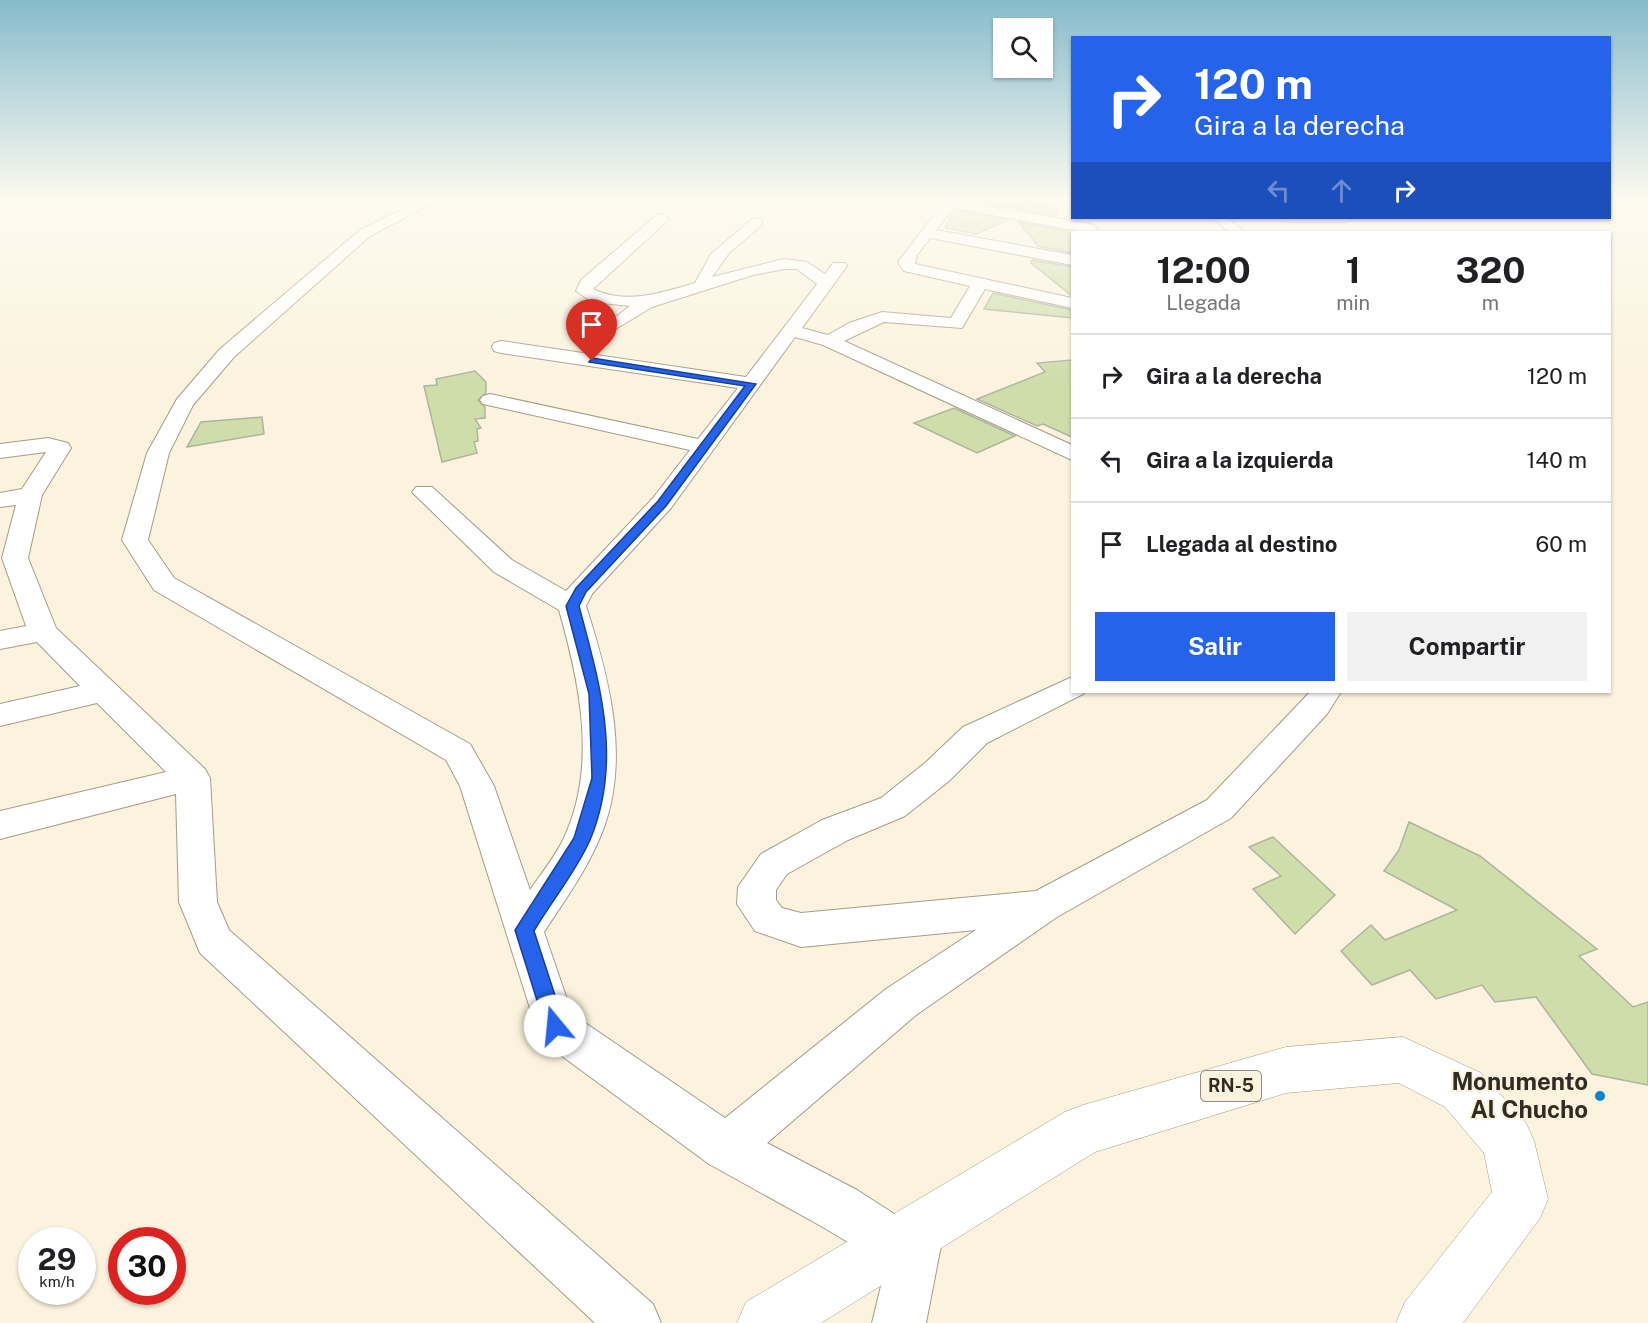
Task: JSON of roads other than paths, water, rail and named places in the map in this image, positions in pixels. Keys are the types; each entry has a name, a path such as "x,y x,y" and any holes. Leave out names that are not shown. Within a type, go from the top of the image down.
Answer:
{"main road":[{"name":"RN-5","path":"767,1323 1083,1130 1286,1070 1403,1060 1463,1090 1508,1141 1521,1199 1426,1323"}],"street":[{"path":"335,259 227,353 184,403 158,453 135,540 147,563 164,584 458,752 477,786 555,1026 726,1147 839,1208 907,1237 899,1323"},
{"path":"615,259 587,283 584,291 598,297 646,303"},
{"path":"702,285 704,274 717,259"},
{"path":"908,259 906,262 910,268 1071,303"},
{"path":"524,930 582,840 600,778 596,694 572,606 580,591 662,504 833,275 796,263 750,271 646,303 614,325"},
{"path":"830,341 855,327 882,318 956,324 980,283"},
{"path":"793,331 830,341 1071,453"},
{"path":"501,347 751,384"},
{"path":"490,400 704,447"},
{"path":"0,451 48,445 60,448 15,497 8,560 43,632 193,778 198,902 214,940 634,1323"},
{"path":"424,492 503,566 572,606"},
{"path":"0,640 43,632"},
{"path":"1042,906 872,925 801,930 769,920 756,904 757,887 774,864 835,830 893,807 937,772 975,735 1071,687"},
{"path":"0,715 103,691"},
{"path":"726,1147 901,1002 1042,906 1219,809 1316,707 1324,693"},
{"path":"0,825 193,778"}],"place":[{"name":"Monumento Al Chucho","path":"1600,1096"}]}
